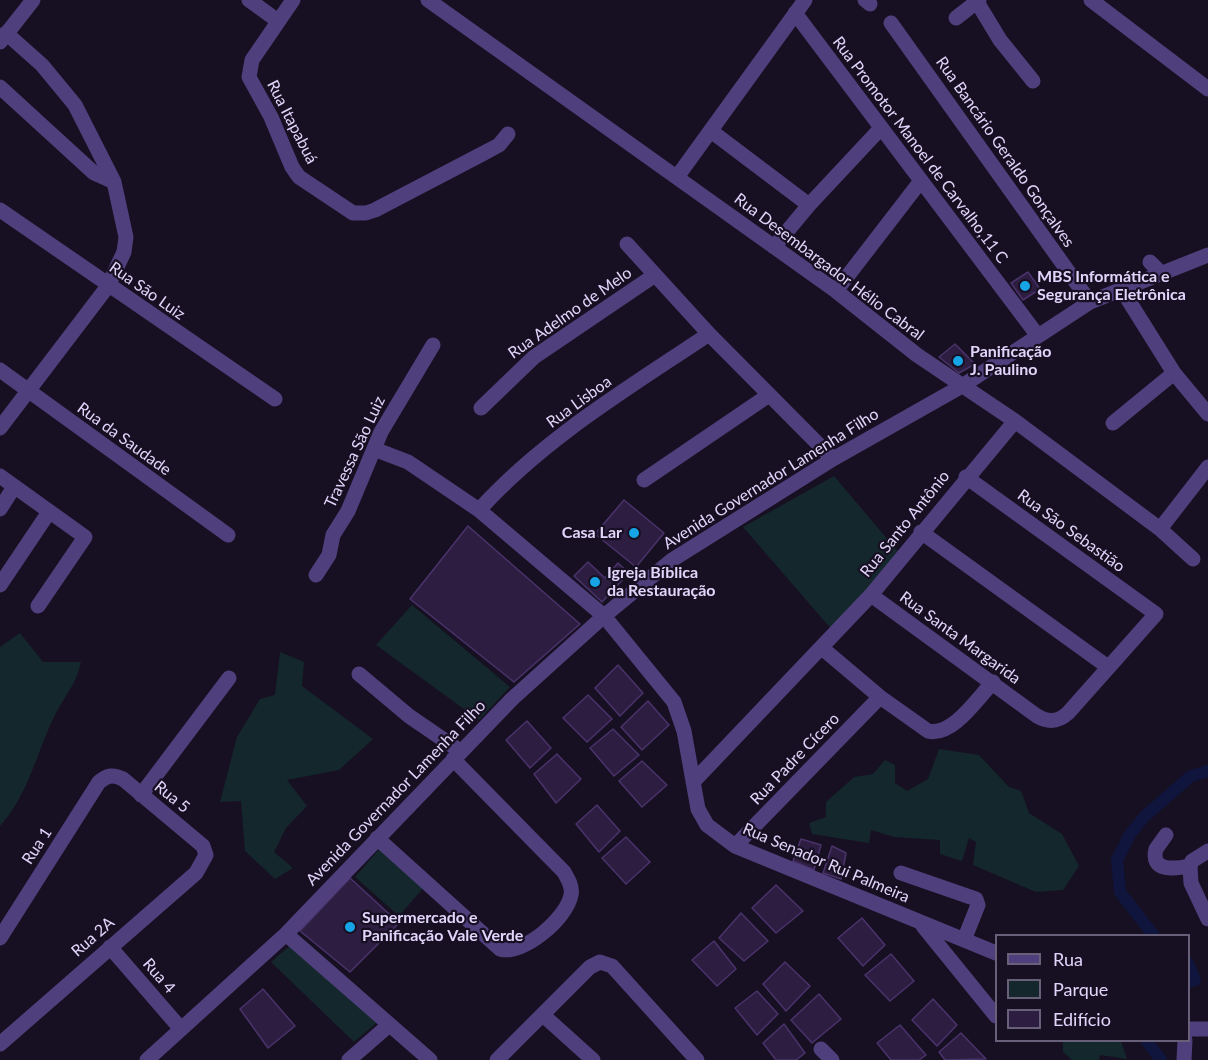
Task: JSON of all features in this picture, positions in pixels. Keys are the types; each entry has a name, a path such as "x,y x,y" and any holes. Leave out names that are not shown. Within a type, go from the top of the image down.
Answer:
{"street":[{"path":"0,428 108,286 124,252 126,237 114,182 100,150 68,94 3,37 33,0"},
{"path":"249,0 278,21"},
{"name":"Rua Itapabuá","path":"293,0 252,60 249,77 299,177 353,213 375,210 440,178 499,145 508,134"},
{"path":"677,177 805,0"},
{"path":"956,18 978,1 1000,40 1033,81"},
{"name":"Rua Desembargador Hélio Cabral","path":"438,3 836,291 917,355 1015,421 1160,528 1193,559"},
{"path":"1100,3 1208,89"},
{"name":"Rua Promotor Manoel de Carvalho,11 C","path":"795,13 1038,336"},
{"name":"Rua Bancário Geraldo Gonçalves","path":"891,22 1090,302"},
{"path":"0,87 94,173 114,182"},
{"path":"774,247 809,205 881,128"},
{"path":"711,131 809,205"},
{"path":"836,291 920,182"},
{"name":"Rua São Luiz","path":"0,210 275,399"},
{"path":"627,244 710,334 833,459"},
{"name":"Avenida Governador Lamenha Filho","path":"147,1060 286,933 512,699 604,616 672,560 833,459 962,386 1090,302 1208,255"},
{"path":"1150,262 1162,274"},
{"name":"Rua Adelmo de Melo","path":"481,408 534,357 655,275"},
{"path":"1122,290 1174,373 1208,414"},
{"name":"Rua Lisboa","path":"479,510 500,487 579,423 710,334"},
{"name":"Travessa São Luiz","path":"316,575 329,555 333,535 348,511 374,449 397,403 432,345"},
{"name":"Rua da Saudade","path":"0,370 228,535"},
{"path":"1113,423 1174,373"},
{"path":"644,480 769,395"},
{"name":"Rua Santo Antônio","path":"693,782 871,595 966,477 1015,421"},
{"name":"Rua Senador Rui Palmeira","path":"374,449 393,454 417,467 479,510 604,616 674,702 681,717 693,782 694,812 707,825 735,846 995,953"},
{"path":"1160,528 1208,467"},
{"path":"0,476 85,537 38,606"},
{"name":"Rua São Sebastião","path":"966,477 1156,614"},
{"path":"0,508 14,487"},
{"path":"0,585 49,512"},
{"path":"921,532 1108,667"},
{"name":"Rua Santa Margarida","path":"871,595 1043,720 1056,721 1062,718 1156,614"},
{"path":"822,648 880,697 934,732 947,729 993,682"},
{"path":"359,674 456,755 554,862 569,882 571,895 567,905 531,943 509,952 500,950 377,838"},
{"path":"141,795 229,678"},
{"name":"Rua Padre Cícero","path":"735,846 880,697"},
{"name":"Rua 5","path":"107,776 115,775 141,795 203,846 206,855"},
{"name":"Rua 1","path":"0,938 99,782 107,776"},
{"path":"1166,836 1156,849 1156,861 1161,867 1169,869 1190,866"},
{"path":"1208,851 1196,857 1190,866 1191,883 1208,919"},
{"name":"Rua 2A","path":"1,1042 196,873 206,855"},
{"path":"901,873 974,896 978,905 964,940"},
{"path":"832,900 845,890"},
{"name":"Rua Senador Rui Palmeira","path":"921,924 995,1015"},
{"path":"286,933 430,1060"},
{"name":"Rua 4","path":"110,946 181,1029"},
{"path":"497,1060 590,967 600,962 612,966 625,978 697,1060"},
{"path":"543,1015 593,1060"},
{"path":"349,1060 389,1025"},
{"path":"1190,1029 1208,1029"},
{"path":"1184,1060 1185,1042"},
{"path":"821,1048 832,1060"}],"green space":[{"path":"834,476 900,554 833,631 743,527"},
{"path":"412,605 510,687 479,720 376,645"},
{"path":"20,633 43,662 81,662 74,682 50,725 26,785 0,826 0,647"},
{"path":"280,652 304,662 302,686 373,739 339,770 287,780 307,806 286,828 274,852 293,868 275,879 245,851 241,801 220,802 237,737 260,699 275,695"},
{"path":"939,749 979,755 1009,787 1021,791 1029,813 1062,834 1079,866 1063,890 1036,892 973,865 976,842 969,838 962,861 940,854 940,840 894,837 871,830 869,843 812,834 809,823 826,817 826,802 854,777 873,774 885,760 895,765 895,783 907,791 928,779"},
{"path":"381,847 426,885 399,916 355,877"},
{"path":"294,942 380,1020 354,1042 271,962"},
{"path":"1063,1042 1121,1042 1127,1059 1100,1055 1099,1060 1072,1060 1063,1052"}],"building":[{"name":"MBS Informática e Segurança Eletrônica","path":"1028,272 1040,289 1023,300 1011,283"},
{"name":"Panificação J. Paulino","path":"955,344 975,364 959,373 939,357"},
{"path":"624,500 664,533 636,567 595,534"},
{"path":"468,526 580,624 514,682 410,599"},
{"path":"588,562 605,578 618,563 629,573 602,602 574,576"},
{"path":"618,665 643,693 620,716 595,688"},
{"path":"588,695 612,719 587,742 563,718"},
{"path":"648,701 669,725 642,750 621,727"},
{"path":"527,721 551,748 530,768 506,740"},
{"path":"613,729 639,755 614,776 590,748"},
{"path":"557,754 581,779 556,803 534,774"},
{"path":"642,761 667,785 642,807 619,781"},
{"path":"597,805 620,831 599,852 576,824"},
{"path":"626,837 650,862 626,884 602,858"},
{"path":"801,839 821,845 814,870 793,861"},
{"path":"832,846 846,853 841,879 823,873"},
{"name":"Supermercado e Panificação Vale Verde","path":"350,878 399,923 350,972 300,931"},
{"path":"776,885 803,911 776,933 752,908"},
{"path":"741,913 768,941 744,961 719,938"},
{"path":"862,918 885,945 863,966 838,938"},
{"path":"714,941 736,969 717,986 692,960"},
{"path":"891,954 914,981 890,1001 865,975"},
{"path":"785,962 810,986 786,1011 763,984"},
{"path":"263,989 295,1026 268,1048 240,1009"},
{"path":"757,991 778,1014 757,1035 735,1008"},
{"path":"819,994 841,1019 812,1043 791,1020"},
{"path":"933,999 957,1025 937,1046 912,1020"},
{"path":"784,1024 805,1053 796,1060 776,1060 763,1043"},
{"path":"900,1025 926,1055 919,1060 891,1060 877,1043"},
{"path":"961,1033 986,1059 945,1060 939,1052"}],"waterway":[{"path":"1152,934 1120,892 1117,860 1130,834 1145,816 1191,776 1208,771"},
{"path":"1190,968 1195,980 1190,981"},
{"path":"1148,1042 1161,1060"}],"place":[{"name":"MBS Informática e Segurança Eletrônica","path":"1025,286"},
{"name":"Panificação J. Paulino","path":"958,361"},
{"name":"Casa Lar","path":"634,533"},
{"name":"Igreja Bíblica da Restauração","path":"595,582"},
{"name":"Supermercado e Panificação Vale Verde","path":"350,927"}]}
